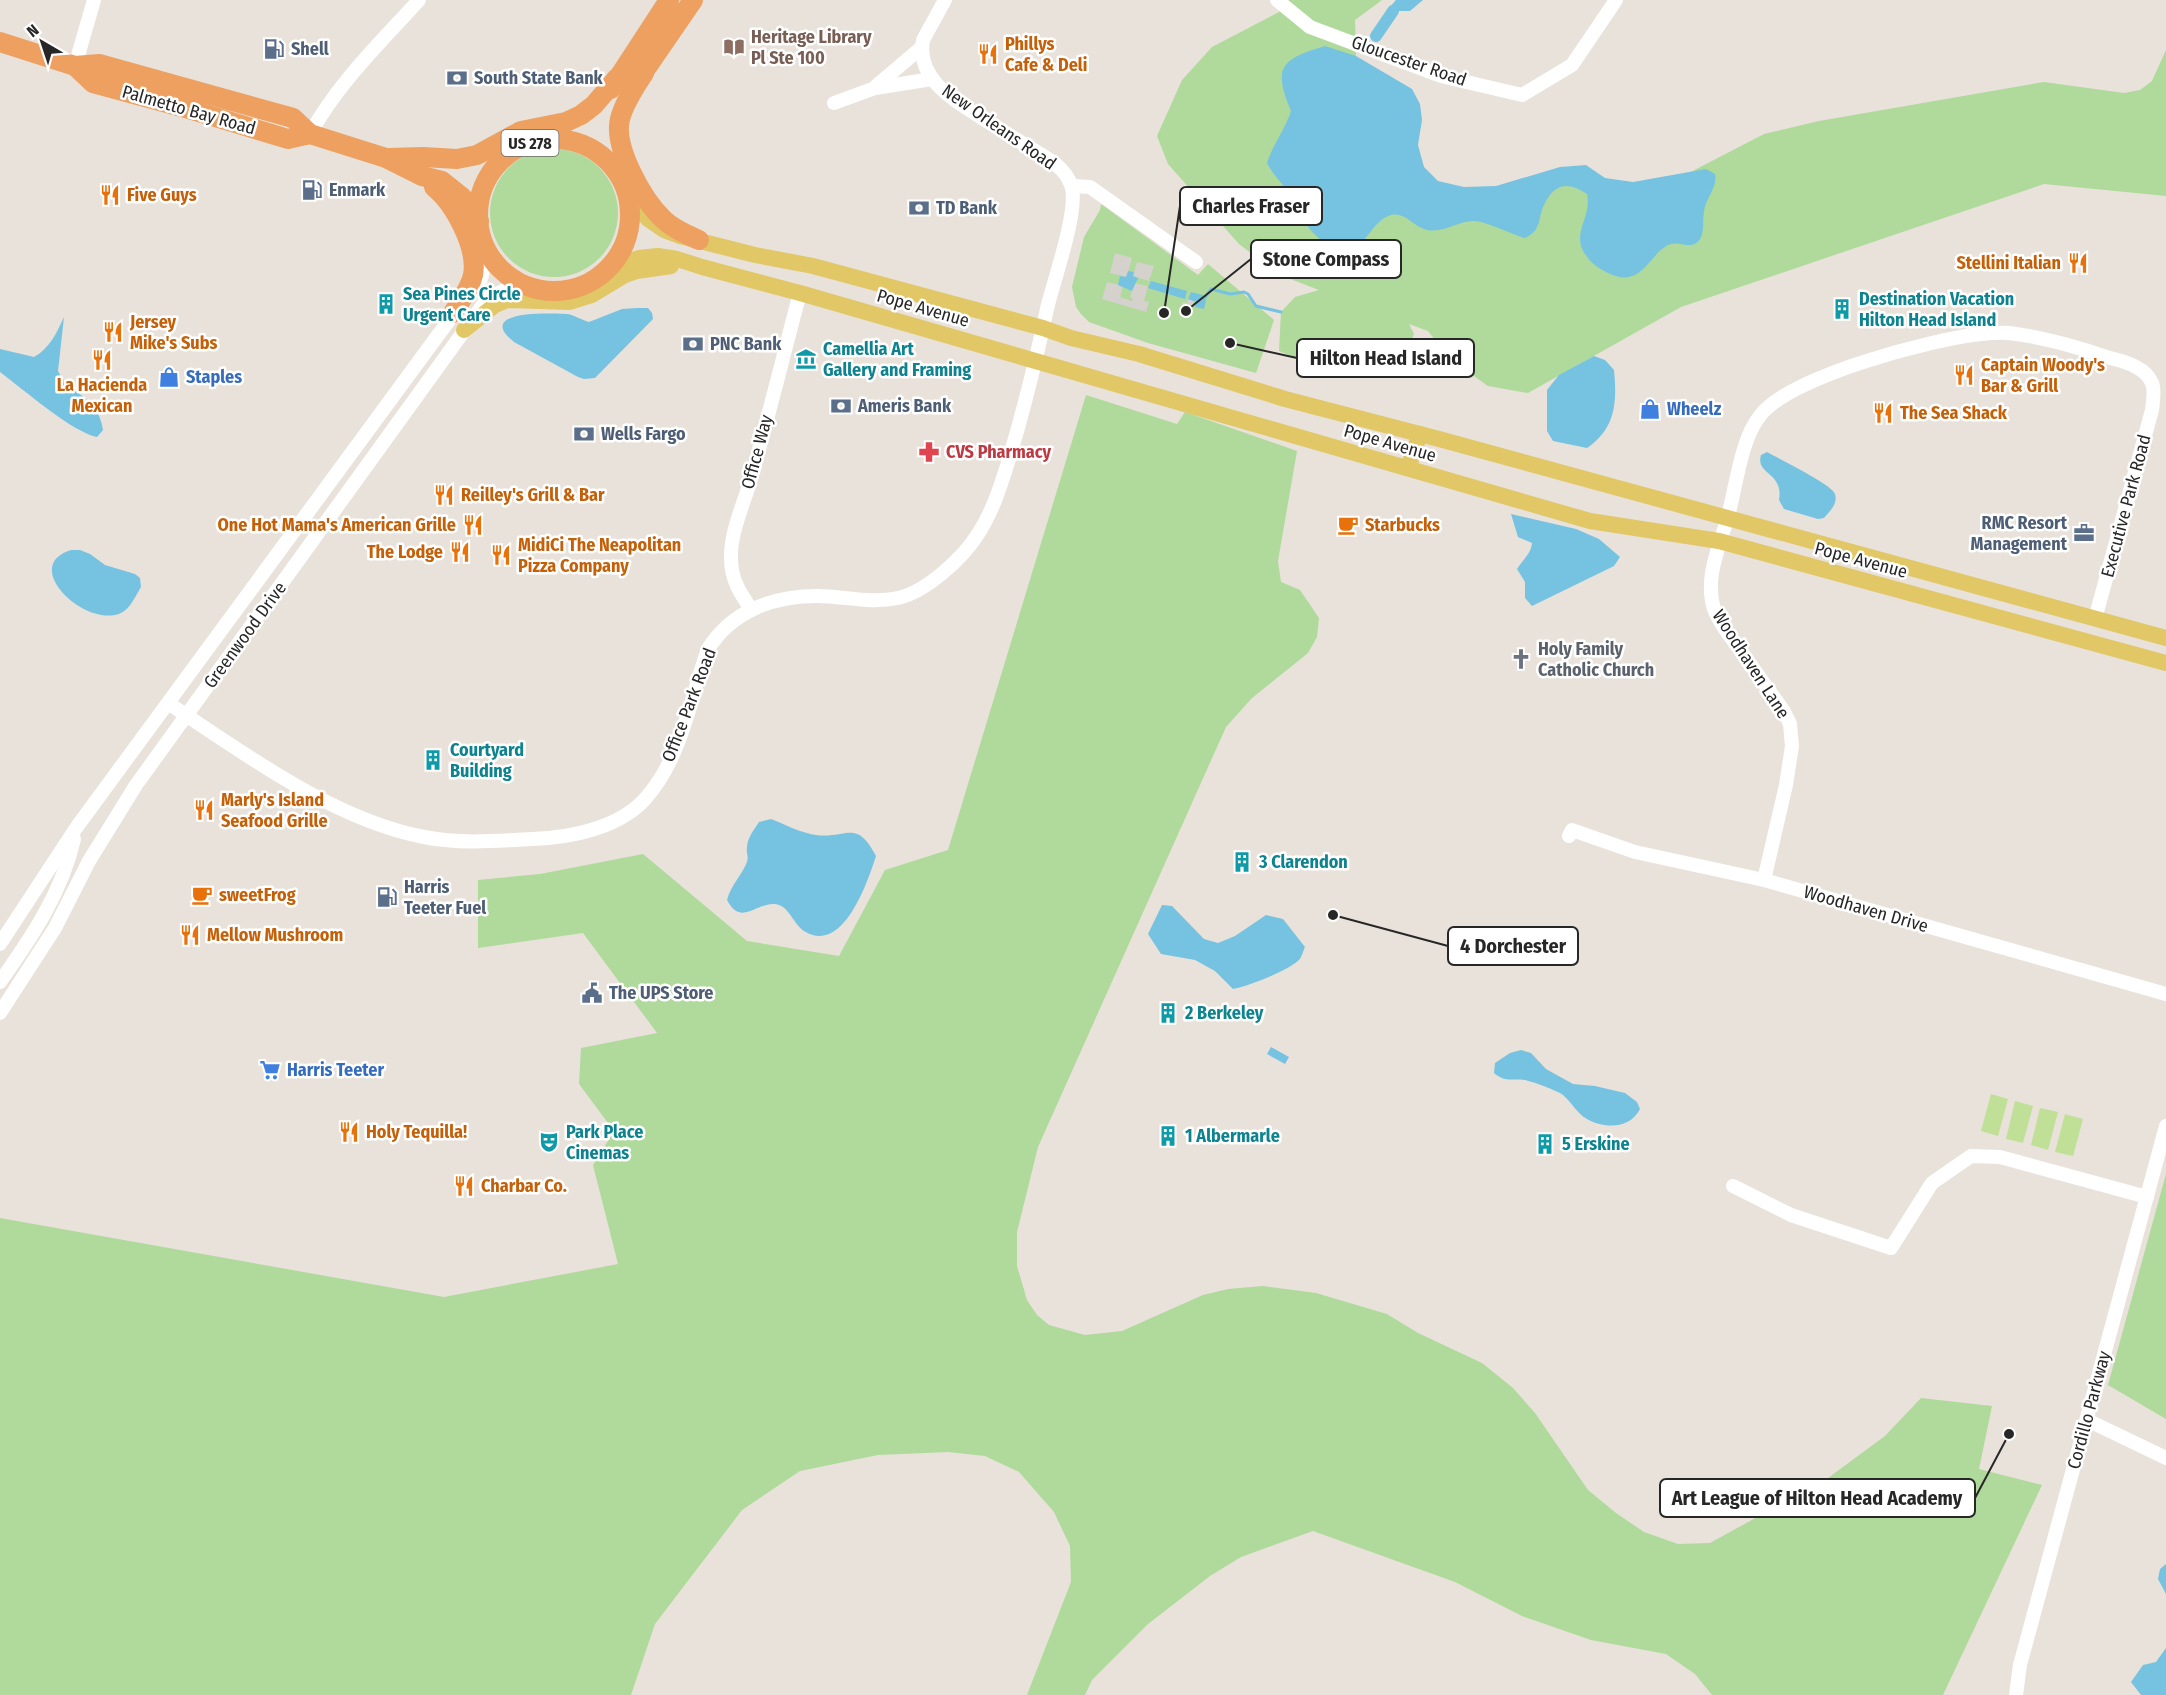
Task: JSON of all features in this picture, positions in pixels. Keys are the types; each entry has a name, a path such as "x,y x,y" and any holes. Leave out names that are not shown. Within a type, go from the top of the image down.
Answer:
{"highway":[{"path":"557,138 580,127 602,106 617,78 669,0"},
{"path":"693,0 629,99 620,119 619,136 637,182 655,211 669,225 699,240"},
{"name":"Palmetto Bay Road","path":"0,42 75,66 99,64 294,118 310,134 386,158"},
{"path":"615,169 611,134 613,120 626,96 644,73"},
{"path":"386,158 457,159 477,155 521,131 566,122 581,116 594,105 617,78"},
{"name":"US 278","path":"386,158 457,168 476,166 530,142 557,138 574,140 596,150 615,169 628,196 631,210 628,234 618,259 600,276 579,286 553,291 510,278 496,264 485,246 479,221 480,201 486,181 497,164 512,151"},
{"path":"386,158 415,178 438,190 450,204 464,229 471,253 473,276 453,313"},
{"name":"US 278","path":"386,158 422,176 442,181 462,197 479,221"}],"main road":[{"name":"Pope Avenue","path":"628,196 648,219 664,230 755,255 813,266 1043,328 1071,338 1140,354 1285,399 2166,638"},
{"name":"Pope Avenue","path":"607,269 639,258 658,256 677,259 1036,360 1590,521 1719,541 2166,663"},
{"path":"464,330 495,305 507,300 570,302 592,296 625,275 637,271 664,266 702,267"},
{"path":"1408,468 1420,434"}],"street":[{"path":"75,66 94,0"},
{"path":"310,134 324,109 343,83 419,0"},
{"path":"874,88 922,47 923,40 945,0"},
{"name":"Gloucester Road","path":"1277,0 1310,27 1441,76 1522,95 1572,65 1616,0"},
{"name":"New Orleans Road","path":"922,47 924,66 947,96 1058,166 1072,186 1071,218 1043,328"},
{"path":"834,104 874,88 932,79"},
{"path":"1072,186 1090,187 1196,262"},
{"name":"Greenwood Drive","path":"0,944 76,828 453,313 472,296 482,275 485,246"},
{"name":"Greenwood Drive","path":"0,1013 55,928 104,834 136,784 464,330 492,296 521,283"},
{"name":"Office Way","path":"751,609 736,588 732,574 733,538 800,293"},
{"name":"Office Park Road","path":"168,703 265,767 304,789 342,809 392,829 424,837 455,841 543,839 570,835 615,820 634,809 651,792 681,735 708,650 722,632 751,609 768,602 788,598 818,596 875,601 898,598 913,593 931,582 952,564 978,535 996,499 1023,415 1043,328"},
{"name":"Executive Park Road","path":"1727,519 1752,427 1760,415 1777,399 1797,388 1887,355 1982,334 2022,335 2088,350 2136,367 2152,384 2153,397 2152,410 2132,488 2095,619"},
{"name":"Woodhaven Lane","path":"1727,519 1719,541 1711,582 1710,595 1714,611 1783,710 1790,724 1792,746 1786,785 1764,880"},
{"path":"0,982 40,922 62,877 76,828"},
{"name":"Woodhaven Drive","path":"1569,836 1572,830 1635,852 1764,880 2166,994"},
{"name":"Cordillo Parkway","path":"2016,1695 2020,1665 2166,1126"},
{"path":"1733,1186 1791,1215 1891,1248 1932,1184 1971,1156 2000,1157 2147,1197"},
{"path":"2087,1420 2166,1458"}],"green space":[{"path":"1288,0 1382,0 1355,20 1356,56 1427,207 1570,172 1627,205 1764,134 1819,121 2044,82 2124,93 2140,90 2152,81 2166,50 2166,196 2044,184 1681,307 1528,393 1488,386 1450,359 1428,331 1409,324 1414,334 1410,344 1400,354 1381,365 1363,366 1334,373 1279,351 1281,312 1295,297 1319,290 1280,275 1239,244 1168,164 1157,136 1182,80 1212,47 1279,12"},
{"path":"554,149 578,154 599,168 613,189 618,213 613,237 599,258 578,272 554,277 530,272 509,258 495,237 490,213 495,189 509,168 530,154"},
{"path":"1101,204 1198,275 1208,264 1274,320 1256,373 1148,343 1089,322 1081,314 1076,307 1072,287 1084,237 1100,210"},
{"path":"1086,395 1177,424 1185,412 1297,451 1278,561 1281,582 1300,590 1319,618 1317,637 1308,653 1252,698 1226,727 1038,1147 1017,1232 1017,1266 1027,1300 1037,1315 1049,1325 1085,1335 1122,1331 1203,1295 1228,1289 1263,1286 1316,1293 1387,1314 1418,1333 1482,1363 1513,1388 1535,1413 1588,1490 1644,1532 1678,1544 1710,1543 1828,1478 1885,1436 1921,1398 1992,1406 1979,1469 2042,1485 1943,1695 1712,1695 1695,1674 1666,1654 1591,1640 1522,1616 1455,1582 1313,1531 1241,1557 1210,1576 1148,1624 1092,1680 1085,1695 1027,1695 1071,1582 1070,1546 1054,1512 1019,1472 985,1456 948,1452 878,1455 800,1471 742,1510 655,1624 631,1695 0,1695 0,1218 444,1297 618,1264 593,1165 614,1131 579,1084 581,1048 657,1033 583,933 478,948 478,880 540,874 643,854 747,941 839,956 885,870 948,850"},
{"path":"1991,1094 2008,1099 1998,1136 1981,1131"},
{"path":"2015,1101 2033,1106 2023,1143 2006,1139"},
{"path":"2040,1108 2058,1112 2048,1150 2031,1145"},
{"path":"2065,1114 2083,1119 2073,1156 2055,1152"},
{"path":"2166,1174 2166,1419 2108,1385"}],"shaded area":[{"path":"1115,253 1132,258 1127,277 1110,273"},
{"path":"1137,262 1154,266 1149,281 1133,276"},
{"path":"1107,282 1123,286 1120,297 1132,301 1130,297 1134,283 1148,286 1144,301 1149,302 1146,312 1102,299"},
{"path":"1188,299 1194,301 1189,318 1179,315 1183,302 1187,303"}],"water":[{"path":"1396,0 1423,0 1410,11 1393,11 1390,7"},
{"path":"1325,46 1356,56 1412,89 1420,104 1422,120 1418,145 1424,167 1438,181 1464,187 1496,186 1560,167 1586,165 1605,178 1633,182 1706,169 1715,174 1715,179 1703,215 1700,239 1694,244 1671,244 1657,253 1639,273 1622,277 1610,274 1598,268 1583,251 1580,237 1587,209 1587,194 1567,186 1551,193 1543,207 1536,229 1525,238 1478,221 1431,230 1424,229 1400,215 1391,215 1380,221 1363,241 1353,247 1339,248 1321,240 1305,222 1294,200 1267,163 1291,111 1282,84 1285,66 1299,55"},
{"path":"1128,271 1134,272 1133,276 1138,278 1132,291 1118,285 1120,276 1126,277"},
{"path":"1151,281 1187,291 1185,299 1148,288"},
{"path":"1191,292 1203,295 1202,298 1206,300 1204,309 1195,307 1196,302 1188,299"},
{"path":"648,308 653,319 595,378 578,377 514,342 504,332 503,324 519,316 546,313 567,314 589,322 622,309"},
{"path":"64,317 58,371 63,379 95,409 103,430 97,437 61,419 0,372 0,349 34,357 48,345"},
{"path":"1594,356 1605,360 1614,370 1615,393 1609,423 1597,440 1587,448 1553,441 1547,431 1547,390 1559,375"},
{"path":"1767,452 1832,490 1835,494 1835,501 1824,518 1818,519 1784,509 1779,500 1777,484 1760,462 1761,455"},
{"path":"1511,514 1576,529 1599,539 1620,557 1614,566 1532,606 1525,598 1525,582 1517,569 1532,543 1518,537"},
{"path":"71,550 80,550 90,554 105,565 135,574 140,578 141,587 127,608 121,613 107,616 91,612 63,594 55,581 52,569 57,558"},
{"path":"771,819 816,835 856,834 863,837 876,856 867,882 852,912 842,925 831,933 818,936 804,931 780,905 768,904 744,913 732,908 727,900 747,862 747,844 751,834 759,822"},
{"path":"1162,905 1172,906 1204,939 1218,943 1235,936 1266,915 1283,919 1305,947 1302,956 1294,964 1257,982 1233,989 1215,971 1195,960 1161,954 1148,934"},
{"path":"1271,1047 1289,1057 1285,1064 1267,1054"},
{"path":"1521,1050 1531,1053 1546,1069 1573,1084 1625,1093 1637,1102 1640,1109 1636,1116 1623,1124 1609,1126 1583,1116 1560,1093 1525,1080 1505,1079 1494,1073 1495,1063 1510,1053"},
{"path":"2166,1564 2166,1594 2158,1579 2160,1569"},
{"path":"2166,1648 2166,1695 2141,1695 2131,1682 2143,1665 2156,1662"}],"waterway":[{"path":"1376,36 1393,11"},
{"path":"1204,299 1211,289 1230,294 1244,292 1256,306 1281,312"}],"place":[{"name":"Heritage Library Pl Ste 100","path":"734,47"},
{"name":"Shell","path":"274,49"},
{"name":"Phillys Cafe & Deli","path":"988,54"},
{"name":"South State Bank","path":"457,78"},
{"name":"Enmark","path":"312,190"},
{"name":"Five Guys","path":"110,195"},
{"name":"TD Bank","path":"919,208"},
{"name":"Stellini Italian","path":"2078,263"},
{"name":"Sea Pines Circle Urgent Care","path":"386,304"},
{"name":"Destination Vacation Hilton Head Island","path":"1842,309"},
{"name":"Stone Compass","path":"1186,311"},
{"name":"Charles Fraser","path":"1164,313"},
{"name":"Jersey Mike's Subs","path":"113,332"},
{"name":"Hilton Head Island","path":"1230,343"},
{"name":"PNC Bank","path":"693,344"},
{"name":"Camellia Art Gallery and Framing","path":"806,359"},
{"name":"La Hacienda Mexican","path":"102,360"},
{"name":"Captain Woody's Bar & Grill","path":"1964,375"},
{"name":"Staples","path":"169,377"},
{"name":"Ameris Bank","path":"841,406"},
{"name":"Wheelz","path":"1650,409"},
{"name":"The Sea Shack","path":"1883,413"},
{"name":"Wells Fargo","path":"584,434"},
{"name":"CVS Pharmacy","path":"929,452"},
{"name":"Reilley's Grill & Bar","path":"444,495"},
{"name":"One Hot Mama's American Grille","path":"473,525"},
{"name":"Starbucks","path":"1348,525"},
{"name":"RMC Resort Management","path":"2084,533"},
{"name":"The Lodge","path":"460,552"},
{"name":"MidiCi The Neapolitan Pizza Company","path":"501,555"},
{"name":"Holy Family Catholic Church","path":"1521,659"},
{"name":"Courtyard Building","path":"433,760"},
{"name":"Marly's Island Seafood Grille","path":"204,810"},
{"name":"3 Clarendon","path":"1242,862"},
{"name":"sweetFrog","path":"202,895"},
{"name":"Harris Teeter Fuel","path":"387,897"},
{"name":"4 Dorchester","path":"1333,915"},
{"name":"Mellow Mushroom","path":"190,935"},
{"name":"The UPS Store","path":"592,993"},
{"name":"2 Berkeley","path":"1168,1013"},
{"name":"Harris Teeter","path":"270,1070"},
{"name":"Holy Tequilla!","path":"349,1132"},
{"name":"1 Albermarle","path":"1168,1136"},
{"name":"Park Place Cinemas","path":"549,1142"},
{"name":"5 Erskine","path":"1545,1144"},
{"name":"Charbar Co.","path":"464,1186"},
{"name":"Art League of Hilton Head Academy","path":"2009,1434"}]}
